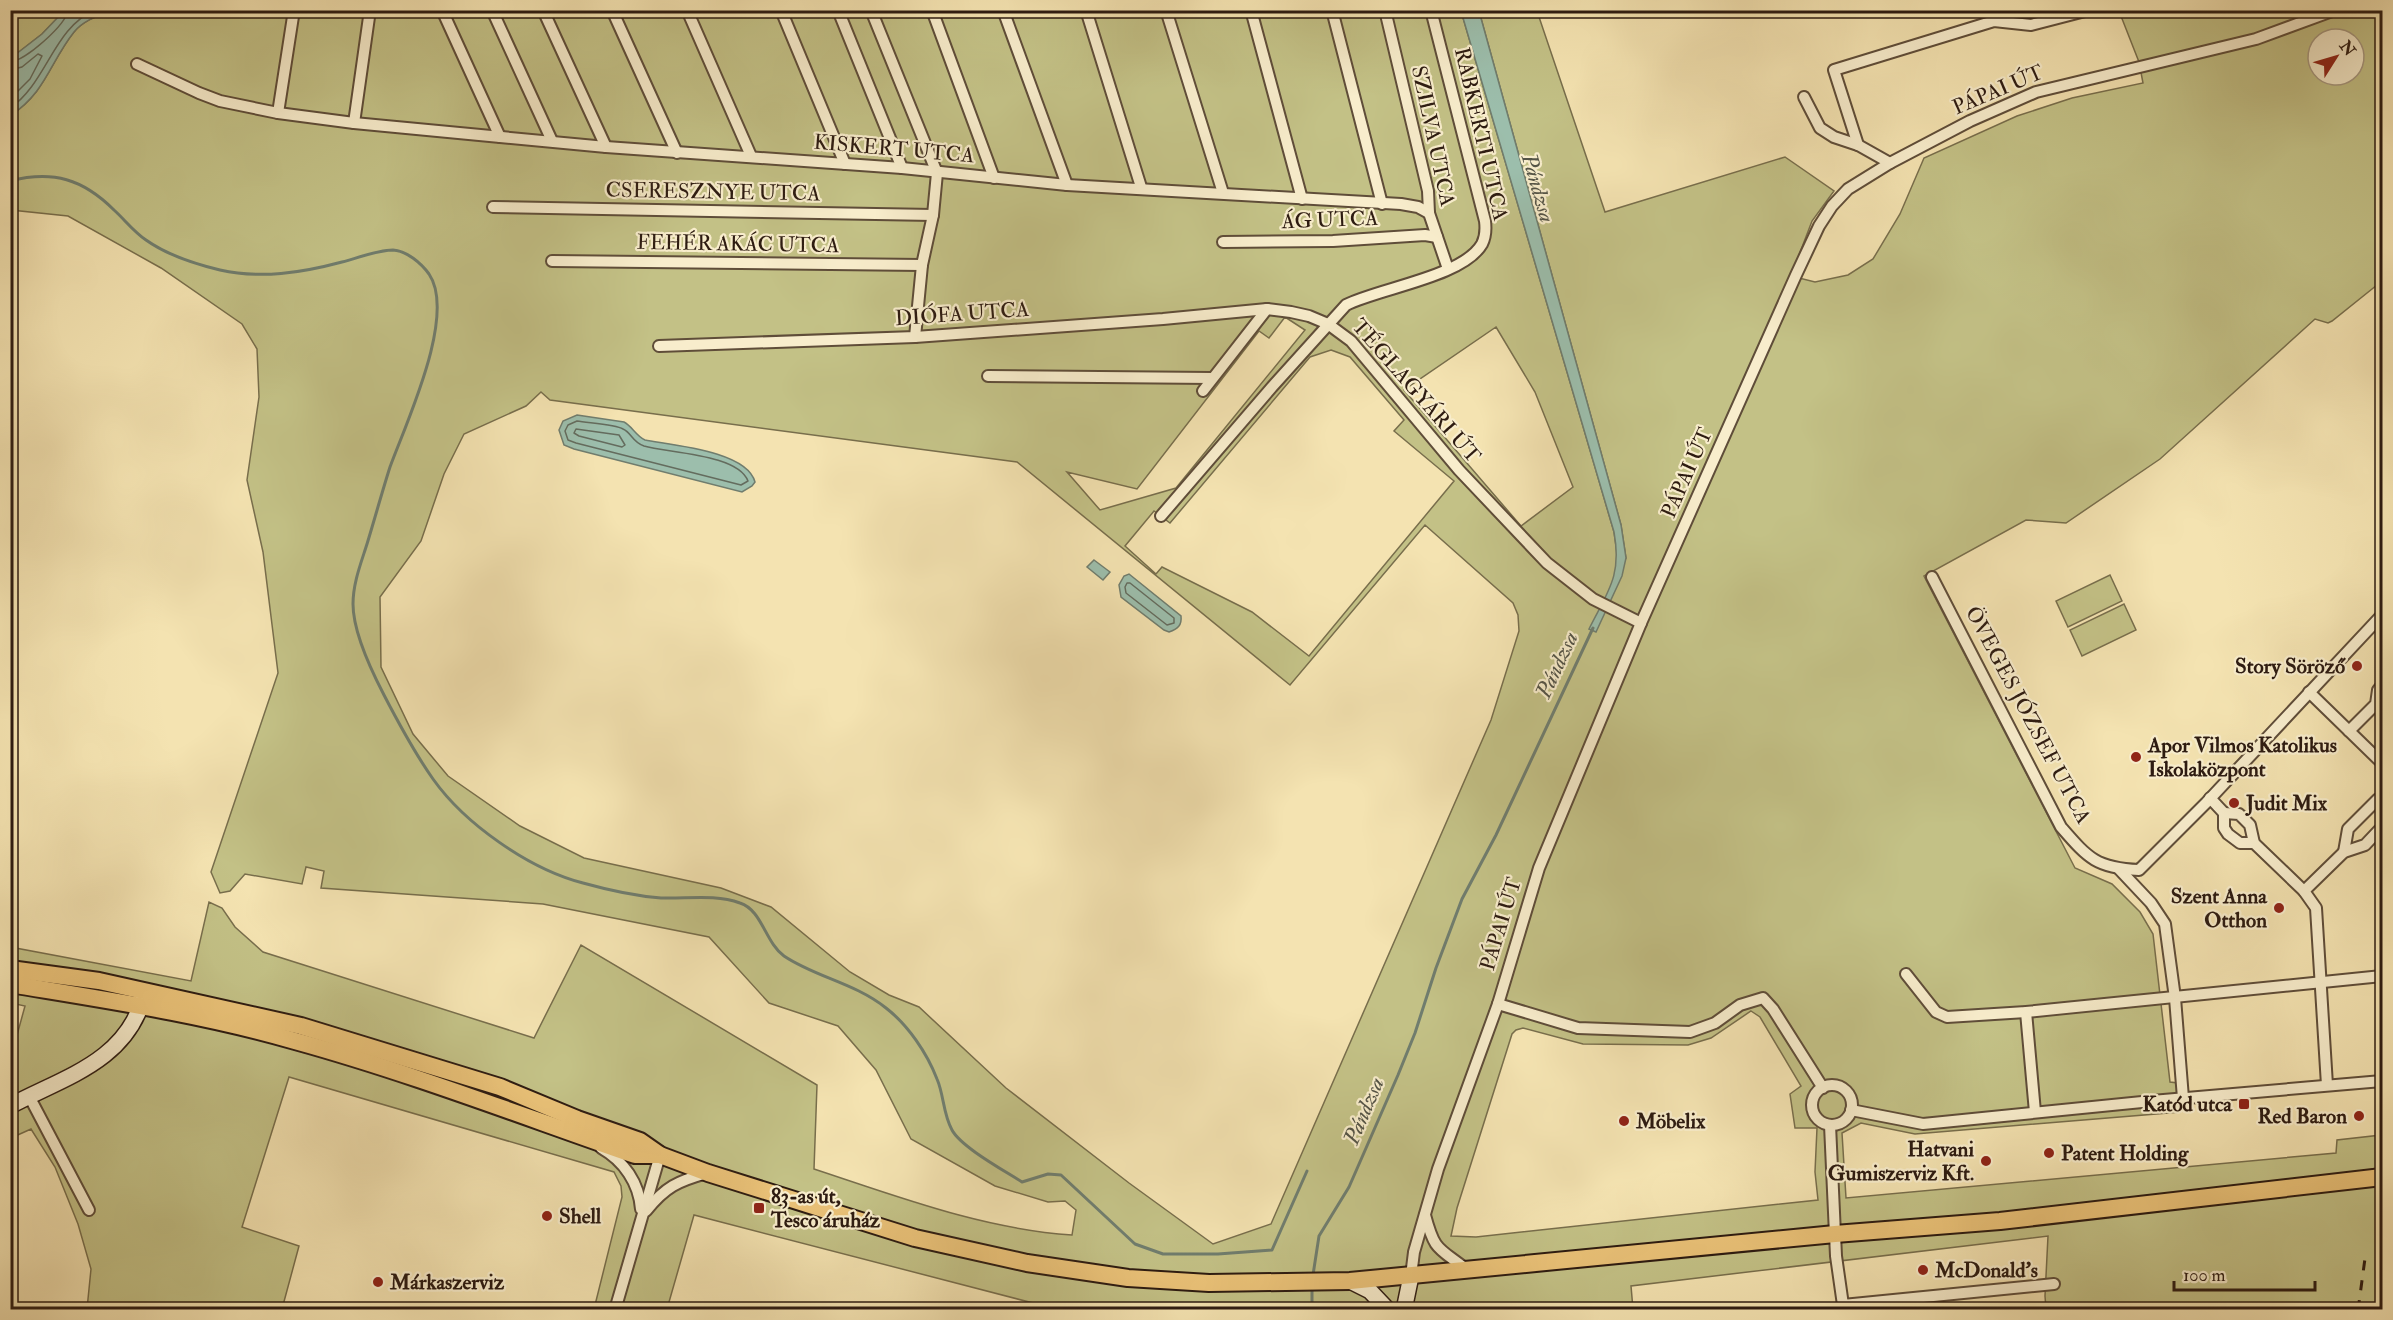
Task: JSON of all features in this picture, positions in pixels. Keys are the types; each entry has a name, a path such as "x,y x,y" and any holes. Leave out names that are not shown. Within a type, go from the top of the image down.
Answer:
{"main road":[{"path":"10,969 99,981 143,999 339,1053 465,1094 635,1155 660,1155"},
{"path":"10,984 143,999 270,1018 500,1087 577,1119 640,1141 660,1155 708,1173 915,1239 1027,1263 1149,1280 1209,1283 1346,1281 1835,1234 2000,1221 2382,1177"}],"street":[{"path":"278,112 294,10"},
{"path":"354,123 370,10"},
{"path":"442,10 500,137"},
{"path":"492,10 552,141"},
{"path":"543,10 606,147"},
{"path":"612,10 677,153"},
{"path":"687,10 751,156"},
{"path":"781,10 844,164"},
{"path":"838,10 902,168"},
{"path":"871,10 937,173 933,215 922,265 915,337"},
{"path":"932,10 994,178"},
{"path":"1003,10 1067,185"},
{"path":"1086,10 1141,187"},
{"path":"1166,10 1223,193"},
{"path":"1251,10 1302,200"},
{"path":"1332,10 1382,204"},
{"name":"SZILVA UTCA","path":"1384,10 1428,191 1429,213 1448,269"},
{"name":"RABKERTI UTCA","path":"1328,324 1346,305 1358,299 1402,287 1469,258 1478,250 1486,232 1431,10"},
{"path":"1858,145 1834,70 1994,21 2031,25 2089,10"},
{"name":"PÁPAI ÚT","path":"1411,1275 1414,1252 1425,1213 1498,1004 1539,868 1641,623 1819,226 1832,206 1848,189 1890,163 1979,117 2036,92 2256,39 2335,10"},
{"name":"KISKERT UTCA","path":"137,64 199,93 220,100 278,112 354,123 677,153 751,156 902,168 1067,185 1141,187 1418,207 1429,213"},
{"path":"1804,96 1820,128 1890,163"},
{"name":"CSERESZNYE UTCA","path":"493,207 933,215"},
{"name":"ÁG UTCA","path":"1223,242 1333,241 1425,235 1437,237"},
{"name":"FEHÉR AKÁC UTCA","path":"552,261 922,265"},
{"path":"1203,391 1267,309 1292,312 1328,324"},
{"name":"DIÓFA UTCA","path":"659,346 915,337 1164,320 1267,309"},
{"name":"TÉGLAGYÁRI ÚT","path":"1161,516 1328,324 1351,341 1459,470 1547,563 1593,599 1641,623"},
{"path":"988,376 1212,378"},
{"name":"ÖVEGES JÓZSEF UTCA","path":"1932,577 2061,827 2085,854 2104,866 2119,869"},
{"path":"2119,869 2139,870 2382,615"},
{"path":"2349,731 2376,704 2378,690 2382,685"},
{"path":"2309,692 2382,763"},
{"path":"2210,798 2224,813 2224,828 2228,834 2240,843 2254,843"},
{"path":"2344,852 2348,829 2378,799 2382,798"},
{"path":"2224,813 2240,814 2250,825 2254,843 2304,891 2316,908 2327,1085"},
{"path":"2304,891 2344,852 2365,845 2382,827"},
{"path":"2119,869 2151,903 2165,924 2175,998 2183,1098"},
{"path":"1906,974 1936,1012 1947,1017 2175,998 2382,976"},
{"path":"1498,1004 1578,1028 1690,1032 1715,1023 1740,1005 1763,998 1773,1009 1823,1088"},
{"path":"10,1106 94,1065 111,1052 122,1038 143,999"},
{"path":"2026,1012 2034,1112"},
{"path":"1851,1110 1923,1124 2382,1081"},
{"path":"1836,1086 1849,1097 1851,1110 1843,1122 1830,1125 1818,1119 1812,1107 1815,1095 1823,1088 1836,1086"},
{"path":"29,1096 89,1210"},
{"path":"1830,1125 1835,1234 1843,1305 2054,1284"},
{"path":"575,1134 609,1152 626,1168 640,1192 642,1215"},
{"path":"615,1310 660,1155"},
{"path":"642,1215 666,1189 683,1179 708,1173"},
{"path":"1425,1213 1432,1241 1438,1249 1466,1269"},
{"path":"1404,1310 1411,1275"},
{"path":"1346,1281 1370,1291 1388,1310"}],"shaded area":[{"path":"11,11 64,11 42,34 11,58"},
{"path":"110,11 1461,11 1614,532 1618,561 1614,579 1626,558 1621,525 1479,11 1548,11 1538,14 1605,212 1785,157 1834,191 1812,221 1791,276 1815,282 1848,275 1873,259 1900,214 1924,158 2017,116 2072,98 2143,83 2139,62 2119,11 2382,11 2382,281 2332,321 2328,323 2315,319 2160,459 2066,523 2026,520 1924,576 2075,868 2112,884 2140,912 2153,934 2170,1082 2178,1083 2180,1112 1915,1134 1861,1123 1842,1133 1846,1198 2336,1153 2337,1140 2381,1135 2378,1096 2382,1095 2382,1309 2046,1309 2048,1236 1631,1286 1633,1309 1056,1309 694,1215 667,1309 594,1309 622,1197 621,1186 614,1172 289,1077 242,1227 299,1246 282,1309 87,1309 91,1269 78,1224 55,1167 31,1129 11,1138 11,1057 25,1006 11,1003 10,947 191,981 209,902 222,908 235,927 263,952 534,1038 581,945 817,1085 814,1169 910,1201 974,1219 1039,1232 1072,1235 1076,1210 1065,1201 1048,1202 995,1186 911,1139 876,1070 838,1026 769,1003 709,937 543,904 321,888 324,871 306,867 302,884 245,874 230,891 220,893 211,872 278,673 263,552 247,480 259,397 257,349 242,324 161,268 68,216 11,210 11,115 23,106 40,87 74,32 95,17","holes":["1285,317 1305,330 1176,488 1100,510 1067,472 1137,489 1259,331 1269,338","1496,327 1535,392 1573,487 1521,526 1404,390","1331,350 1350,357 1404,420 1394,431 1454,481 1309,656 1252,612 1162,567 1156,574 1125,546 1154,511 1170,523 1310,357","541,392 550,400 1017,462 1290,685 1425,525 1513,603 1518,615 1519,631 1491,720 1271,1224 1213,1244 1129,1183 1006,1088 919,1007 889,995 850,972 771,907 721,888 584,858 520,826 448,776 413,734 381,667 380,597 421,541 444,474 464,434 526,406","1751,1011 1760,1017 1801,1086 1790,1094 1795,1128 1817,1128 1815,1172 1818,1200 1476,1237 1451,1236 1457,1208 1512,1034 1516,1030 1523,1028 1583,1044 1688,1045 1711,1038"]},
{"path":"2110,575 2122,601 2068,627 2056,601"},
{"path":"2124,604 2136,630 2082,656 2070,630"}],"water":[{"path":"64,11 110,11 90,19 74,32 40,87 23,106 11,115 11,58 42,34"},
{"path":"1461,11 1479,11 1621,525 1626,558 1622,576 1596,632 1589,629 1612,583 1615,572 1614,532"},
{"path":"577,415 624,422 645,440 690,447 724,456 749,472 755,482 742,492 574,449 564,445 559,430 563,421"},
{"path":"1094,560 1110,572 1103,580 1087,567"},
{"path":"1129,574 1181,616 1181,622 1177,628 1169,632 1164,630 1121,597 1119,585 1124,576"}],"waterway":[{"path":"10,181 54,177 79,184 102,199 137,233 154,245 181,258 220,270 235,273 281,274 393,250 413,258 429,274 436,292 437,315 433,341 417,397 390,467 358,573 353,596 354,615 359,639 368,663 413,748 446,796 480,828 520,856 541,867 583,883 641,896 721,899 747,907 759,919 772,943 784,956 874,999 902,1023 928,1059 939,1085 949,1124 964,1144 1022,1182 1048,1174 1061,1175 1135,1244 1163,1254 1218,1254 1272,1250 1307,1171"},
{"name":"Pándzsa","path":"1313,1275 1319,1236 1349,1187 1398,1075 1462,899 1496,835 1593,628"},
{"name":"Pándzsa","path":"1312,1287 1312,1310"}],"railway":[{"path":"2358,1310 2366,1251"}],"place":[{"name":"Story Söröző","path":"2357,666"},
{"name":"Apor Vilmos Katolikus Iskolaközpont","path":"2136,757"},
{"name":"Judit Mix","path":"2234,803"},
{"name":"Szent Anna Otthon","path":"2279,908"},
{"name":"Katód utca","path":"2244,1104"},
{"name":"Red Baron","path":"2359,1116"},
{"name":"Möbelix","path":"1624,1121"},
{"name":"Patent Holding","path":"2049,1153"},
{"name":"Hatvani Gumiszerviz Kft.","path":"1986,1161"},
{"name":"83-as út, Tesco áruház","path":"759,1208"},
{"name":"Shell","path":"547,1216"},
{"name":"McDonald's","path":"1923,1270"},
{"name":"Márkaszerviz","path":"378,1282"}]}
